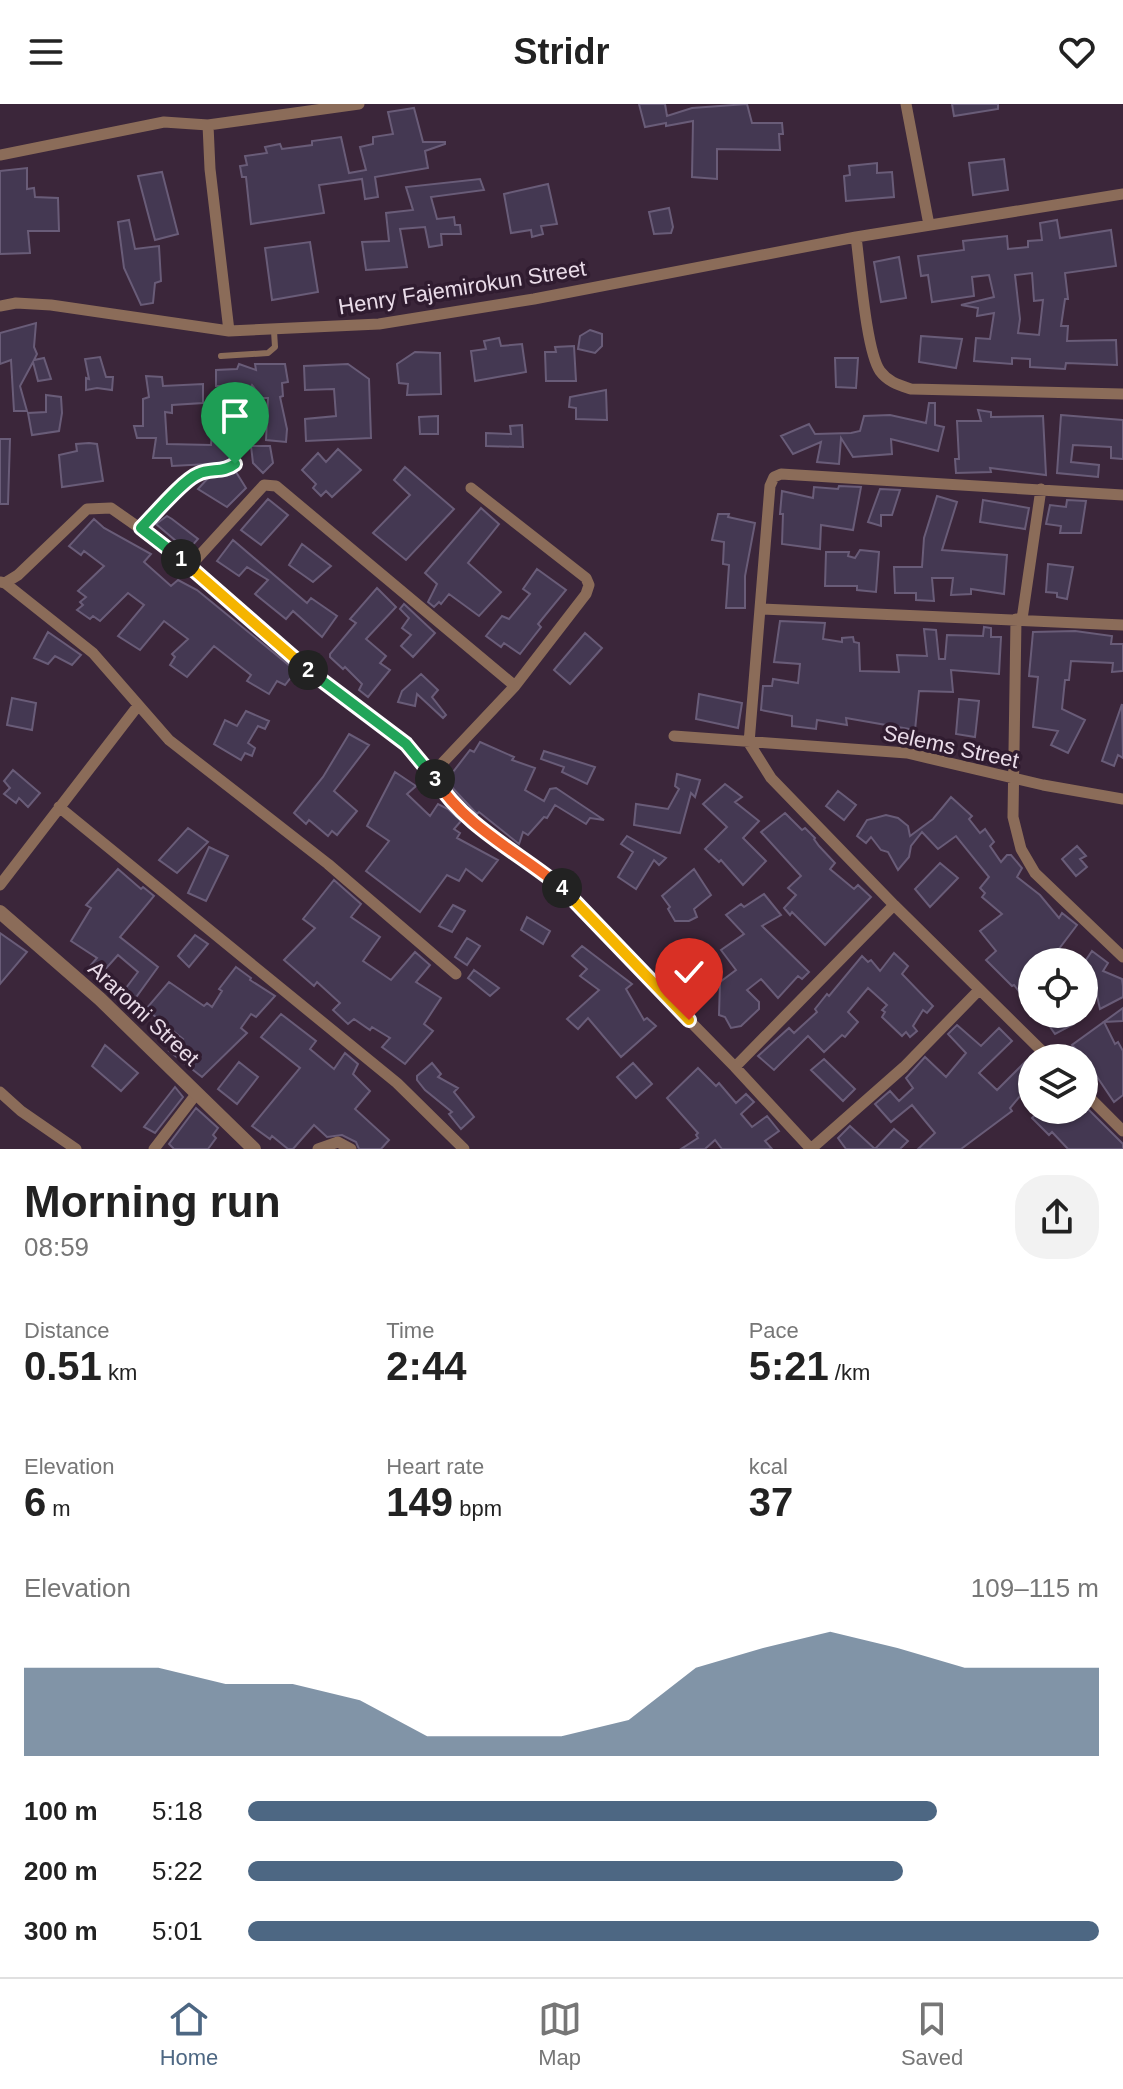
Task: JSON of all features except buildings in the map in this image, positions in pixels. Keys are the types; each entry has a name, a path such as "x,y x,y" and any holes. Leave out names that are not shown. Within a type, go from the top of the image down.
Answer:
{"street":[{"path":"0,155 164,122 208,125 310,108 359,104"},
{"path":"906,104 929,225"},
{"path":"208,125 210,169 229,331"},
{"name":"Henry Fajemirokun Street","path":"0,306 16,303 51,305 229,331 379,324 856,237 1123,194"},
{"path":"856,237 871,351 879,370 891,382 911,389 1123,394"},
{"path":"1035,1044 771,778 749,743 770,486 774,477 781,474 1123,495"},
{"path":"190,566 264,485 276,486 515,686"},
{"path":"432,774 515,686 586,594 589,585 586,578 471,488"},
{"path":"1041,489 1019,619 1013,817 1021,849 1035,873 1123,957"},
{"path":"456,974 328,864 169,740 93,653 3,582 18,575 87,509 111,508 141,528 190,566 296,660 406,744 450,799 479,827 569,894 811,1149 904,1067 979,990"},
{"path":"761,609 1123,625"},
{"path":"0,885 137,707"},
{"name":"Selems Street","path":"674,736 907,753 1123,799"},
{"path":"59,807 397,1083 464,1149"},
{"path":"735,1067 894,905"},
{"name":"Araromi Street","path":"0,912 100,999 254,1149"},
{"path":"0,1092 21,1111 76,1149"},
{"path":"154,1149 197,1093"},
{"path":"1098,1106 1123,1131"},
{"path":"318,1149 338,1142 351,1149"}],"lane":[{"path":"221,356 268,353 275,347 274,331"},
{"path":"141,528 193,477 232,468 256,412"}],"route":[{"path":"235,464 232,468 198,473 141,528 190,566 296,660 406,744 450,799 479,827 569,894 689,1020"}]}
